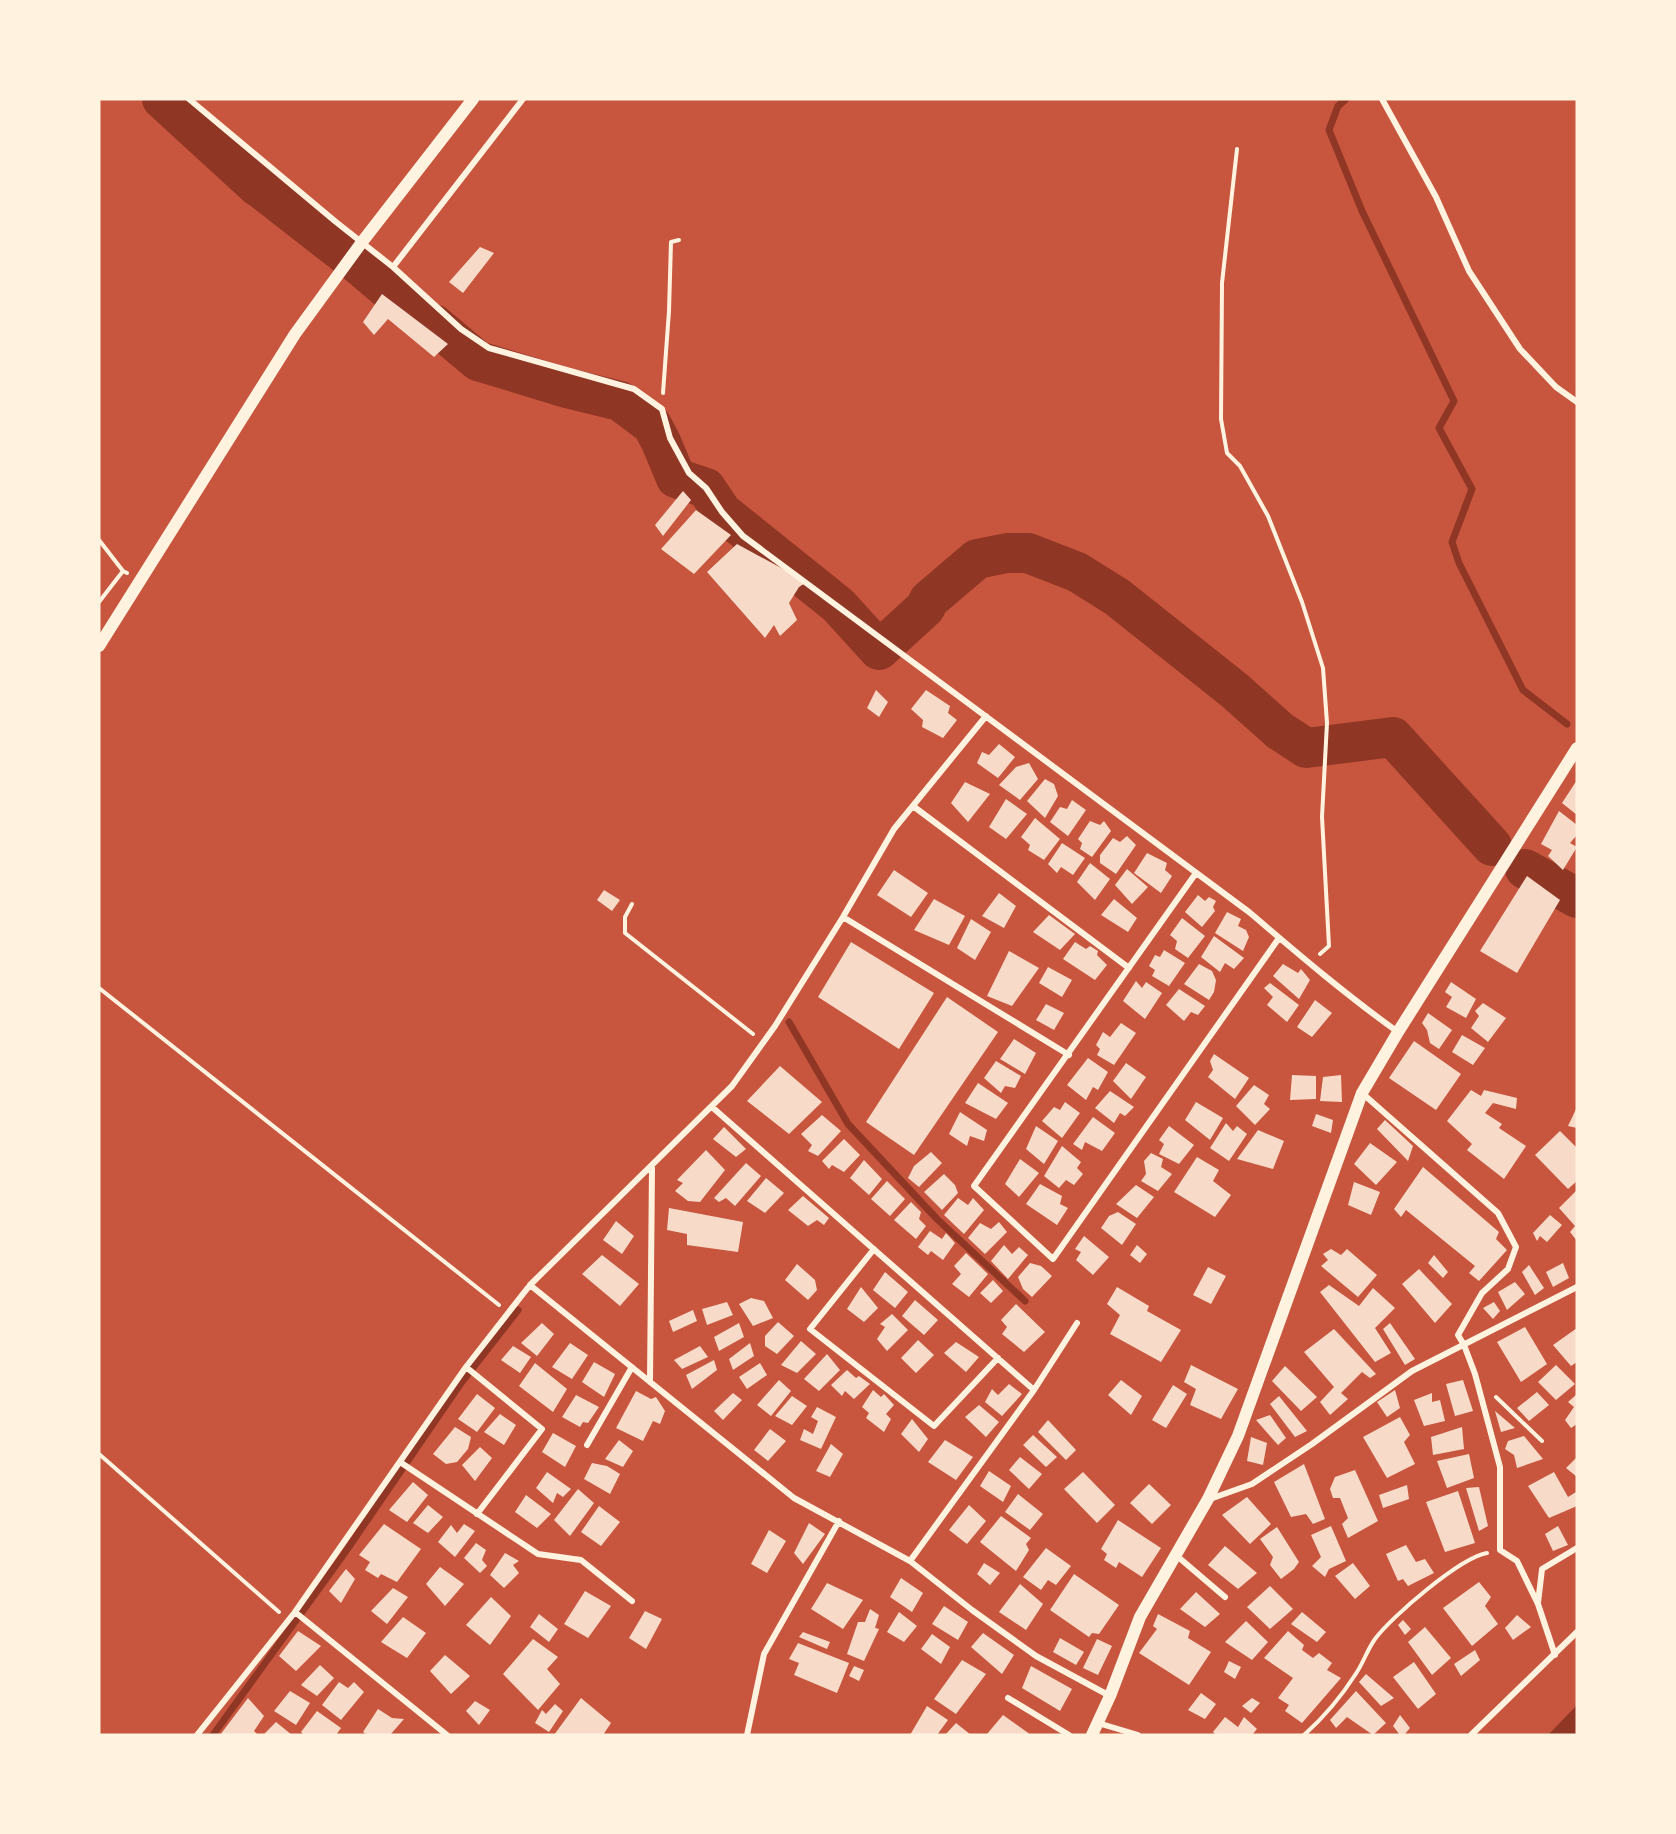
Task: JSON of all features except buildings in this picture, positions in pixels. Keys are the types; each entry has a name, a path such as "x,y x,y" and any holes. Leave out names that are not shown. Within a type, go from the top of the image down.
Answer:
{"main road":[{"path":"99,646 295,334 362,242 473,99"},
{"path":"1092,1735 1110,1696 1140,1617 1208,1499 1238,1436 1362,1093 1577,748"}],"street":[{"path":"189,99 393,267 461,329 489,348 634,389 662,409 670,438 690,473 706,488 722,512 743,536 1249,912 1346,994 1398,1032"},
{"path":"393,267 523,99"},
{"path":"1382,99 1436,197 1469,271 1520,349 1556,387 1577,402"},
{"path":"198,1735 295,1612 466,1367 530,1285 732,1086 764,1042 843,917 894,829 987,716"},
{"path":"913,806 1129,968"},
{"path":"1196,873 975,1186 1053,1259 1279,938"},
{"path":"843,917 1069,1055"},
{"path":"1362,1093 1498,1213 1516,1247 1508,1269 1482,1293 1458,1335 1475,1374 1500,1467 1500,1550 1517,1561 1538,1604 1555,1655"},
{"path":"712,1107 1034,1390"},
{"path":"650,1382 652,1167"},
{"path":"874,1249 810,1329 934,1426 998,1358"},
{"path":"530,1285 794,1498 909,1561 1036,1656 1110,1696"},
{"path":"1208,1499 1252,1484 1312,1444 1412,1371 1577,1287"},
{"path":"909,1561 1034,1390 1077,1323"},
{"path":"466,1367 542,1429 477,1514"},
{"path":"587,1445 632,1367"},
{"path":"400,1462 538,1554 581,1560 632,1601"},
{"path":"747,1735 764,1654 838,1521"},
{"path":"1538,1604 1542,1569 1577,1548"},
{"path":"1177,1556 1225,1597"},
{"path":"295,1612 447,1735"},
{"path":"1471,1735 1577,1632"},
{"path":"1008,1698 1069,1735"},
{"path":"1098,1723 1138,1735"}],"path":[{"path":"1237,149 1222,283 1221,419 1227,453 1240,466 1268,516 1302,602 1323,669 1327,723 1322,817 1329,946 1311,963"},
{"path":"662,409 671,242 679,240"},
{"path":"99,540 123,571 140,580"},
{"path":"99,602 123,571"},
{"path":"632,904 625,917 625,933 764,1042"},
{"path":"99,988 509,1313"},
{"path":"1475,1374 1511,1413 1542,1441"},
{"path":"99,1454 289,1620"},
{"path":"1304,1735 1334,1703 1355,1675 1374,1639 1398,1613 1442,1578 1480,1554 1500,1550"}],"shaded area":[{"path":"1577,1705 1577,1735 1548,1735"}],"waterway":[{"path":"162,99 258,187 260,185 264,191 359,265 432,327 434,324 478,361 567,388 620,401 652,425 676,478 706,488 722,512 838,605 879,650 925,608 929,600 977,559 1007,553 1028,553 1077,572 1117,597 1234,690 1280,731 1306,748 1393,737 1492,846"},
{"path":"1346,99 1338,106 1329,130 1362,211 1454,401 1439,428 1472,489 1452,542 1459,563 1523,690 1567,724"},
{"path":"1525,869 1577,898"},
{"path":"789,1022 848,1124 937,1219 1025,1301"},
{"path":"213,1735 344,1554 461,1383 518,1310"}]}
